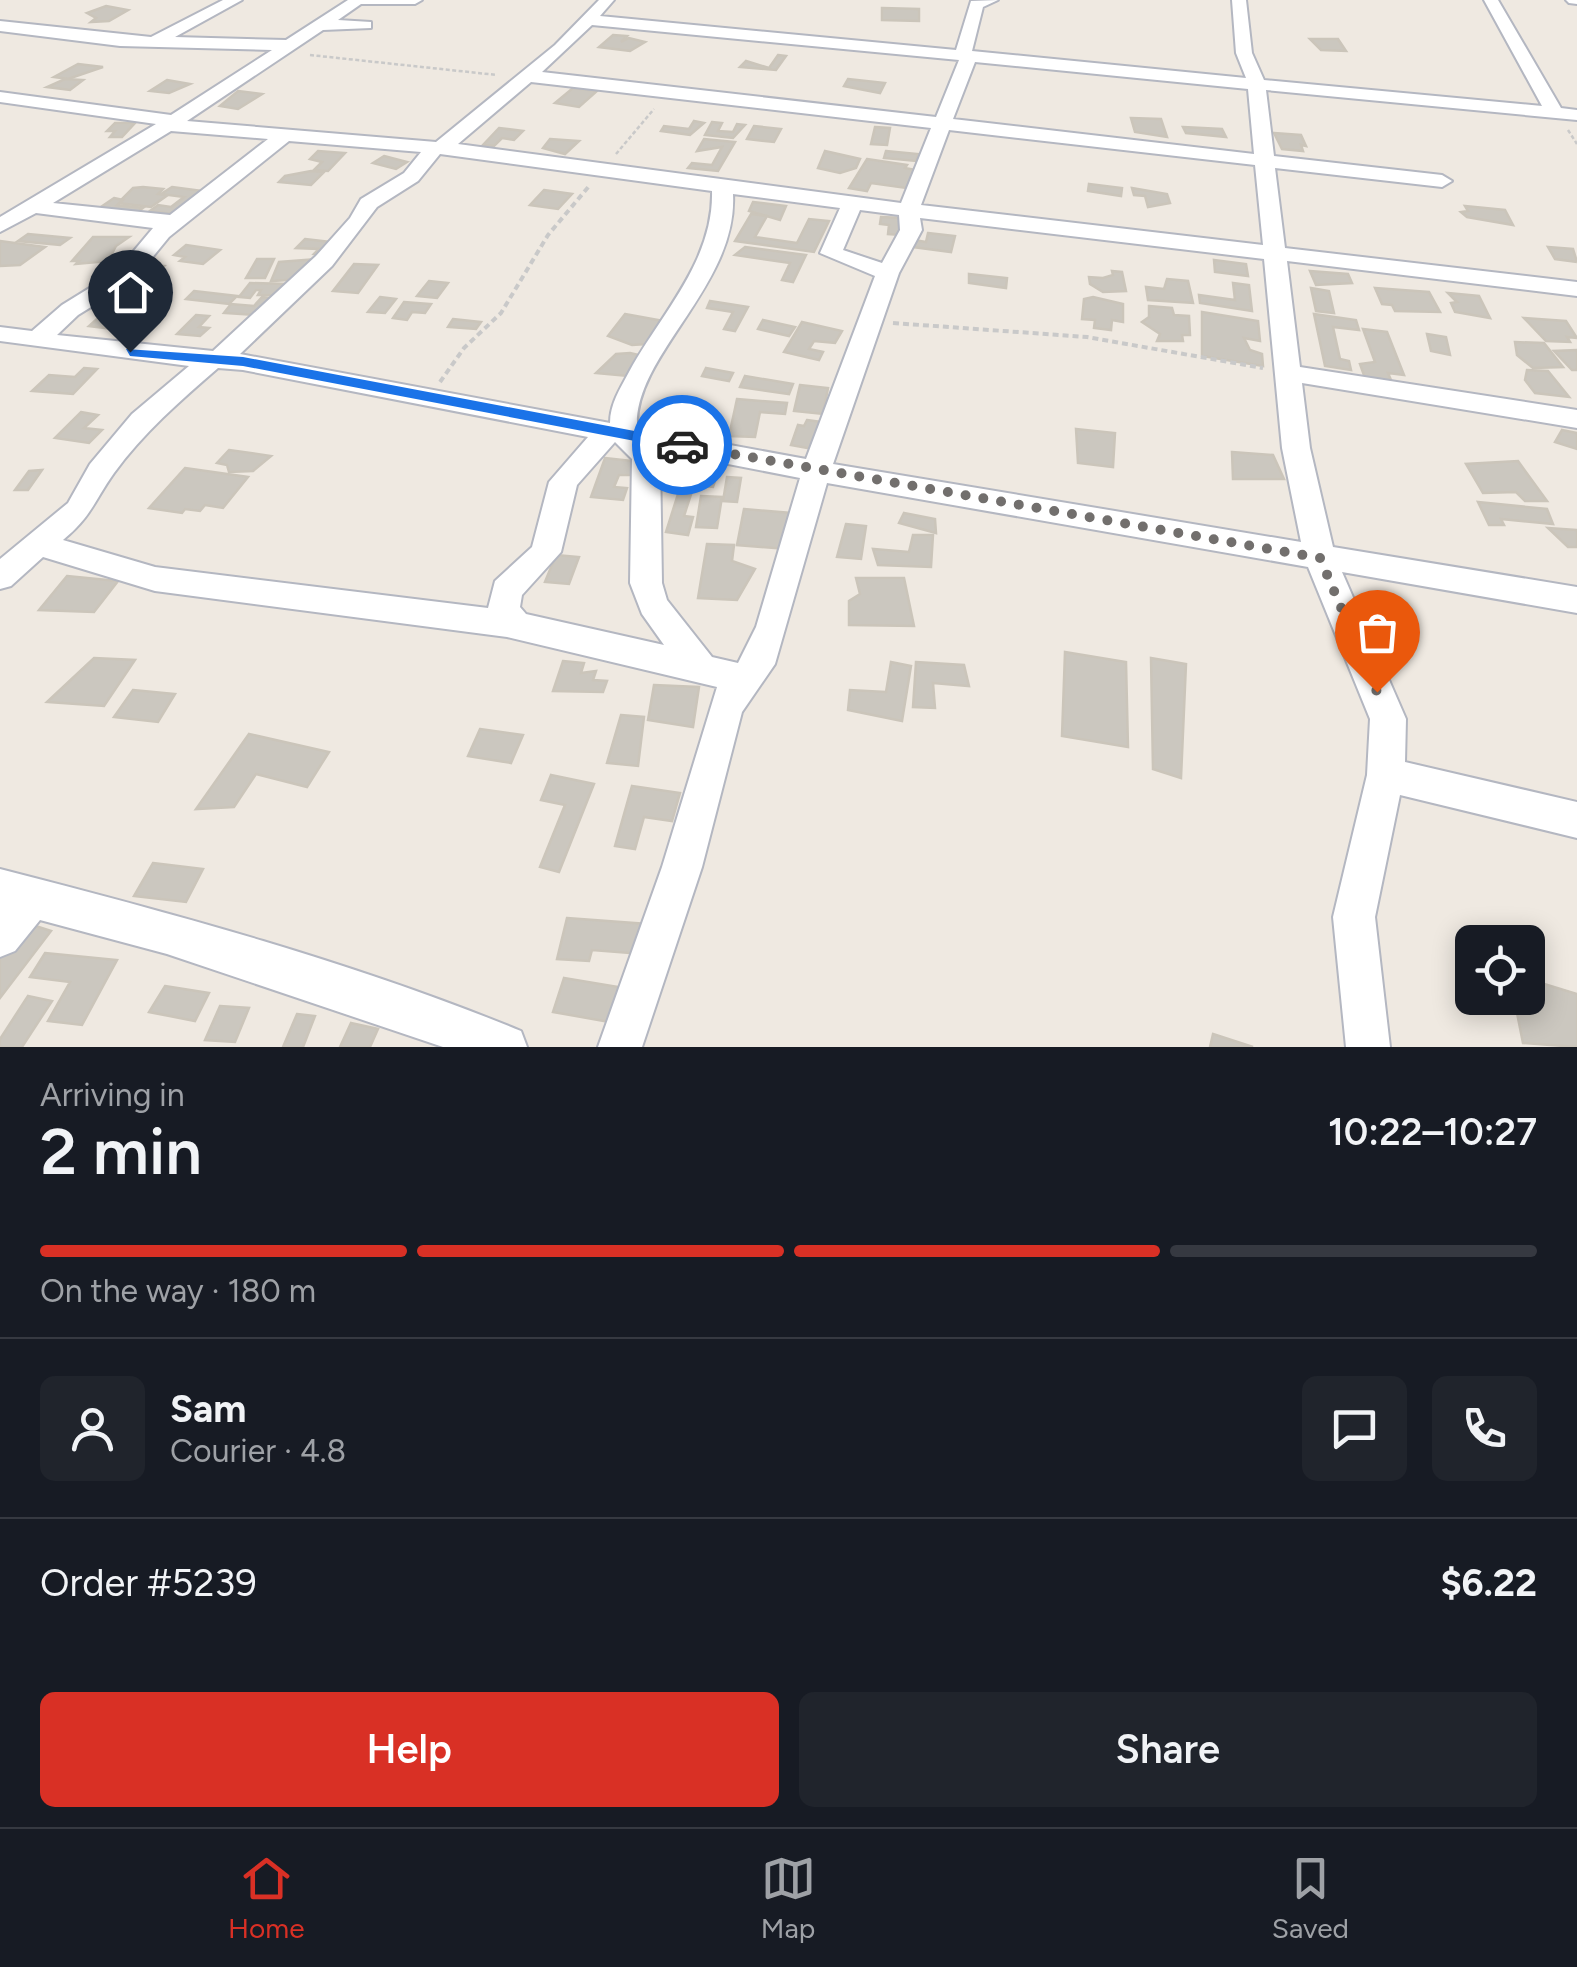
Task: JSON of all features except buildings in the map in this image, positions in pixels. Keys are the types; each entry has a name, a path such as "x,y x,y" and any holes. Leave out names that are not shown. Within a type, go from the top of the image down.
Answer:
{"street":[{"path":"152,43 234,0"},
{"path":"0,226 170,123 352,1 416,0"},
{"path":"0,577 79,510 100,471 142,420 216,359 324,260 360,220 368,203 411,176 438,148 590,20 607,0"},
{"path":"1239,0 1244,53 1256,81 1261,161 1296,448 1320,558 1388,719 1386,775 1354,917 1368,1047"},
{"path":"1491,0 1556,112"},
{"path":"620,1047 682,867 724,712 746,680 772,628 816,471 888,273 911,230 909,210 966,55 978,1"},
{"path":"590,20 1256,81 1577,115"},
{"path":"318,26 364,25"},
{"path":"0,26 152,43 282,49"},
{"path":"526,77 1442,181"},
{"path":"0,97 170,123 438,148 909,210 1577,289"},
{"path":"40,337 70,310 125,276 175,220 285,135"},
{"path":"516,626 504,609 506,590 546,552 563,482 618,433 650,354 708,263 718,238 722,184"},
{"path":"854,202 831,253 888,273"},
{"path":"31,206 151,222 175,220"},
{"path":"0,334 160,357 216,359 816,471 1577,600"},
{"path":"1287,373 1577,419"},
{"path":"618,433 646,457 646,584 653,606 702,670"},
{"path":"40,544 155,579 516,626 594,641 746,680"},
{"path":"1386,775 1577,820"},
{"path":"0,936 16,894 186,938 505,1047"}],"path":[{"path":"282,49 526,77"},
{"path":"426,398 464,348 501,313 548,235 645,125 668,91"},
{"path":"870,322 1087,337 1287,373"}],"way so far":[{"path":"682,445 884,484 1320,558 1377,692"}],"route":[{"path":"130,352 243,362 682,445"}]}
